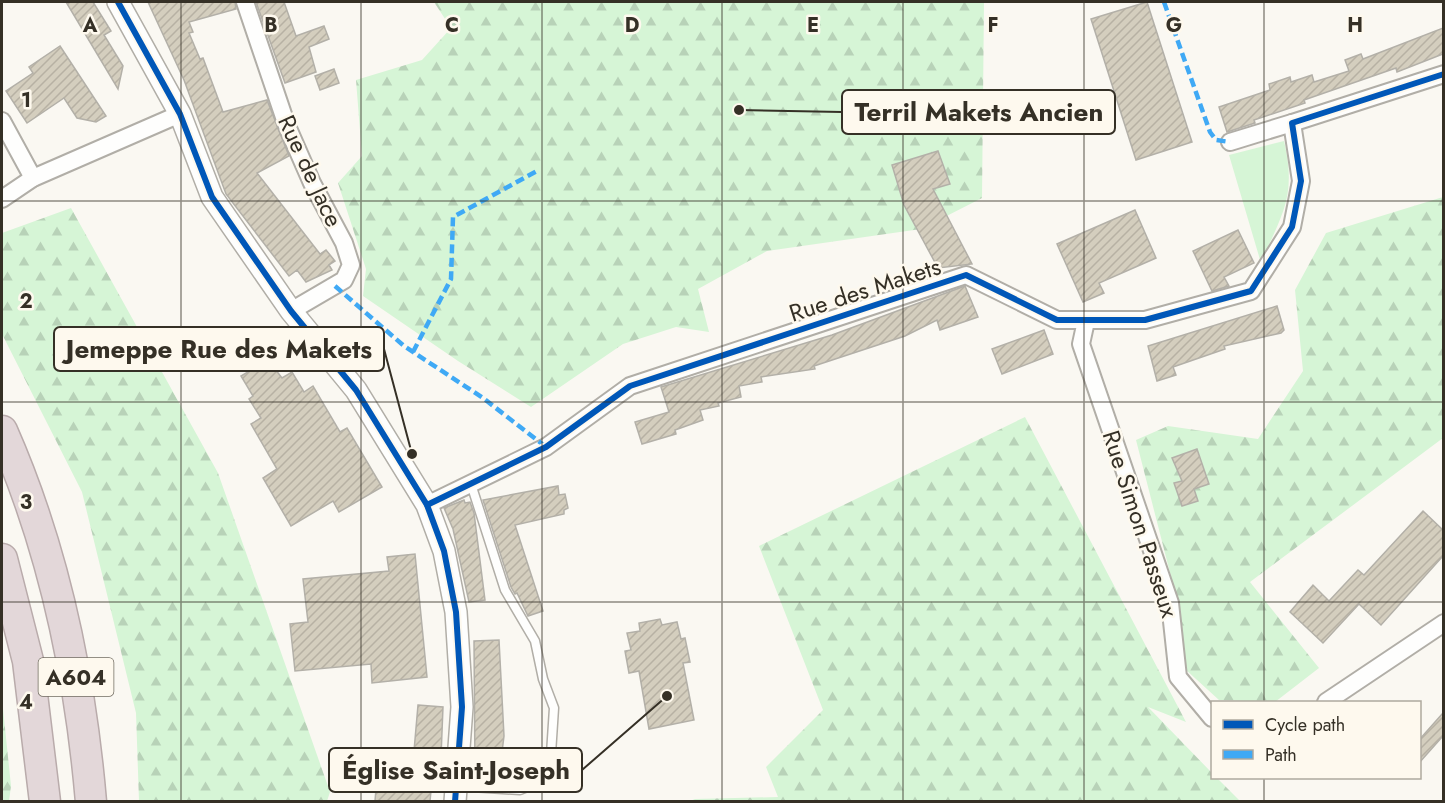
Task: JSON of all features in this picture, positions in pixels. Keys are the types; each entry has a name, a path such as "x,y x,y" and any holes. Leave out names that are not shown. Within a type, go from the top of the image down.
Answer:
{"highway":[{"name":"A604","path":"2,431 19,470 49,556 72,649 86,742 91,801"},
{"name":"A604","path":"2,560 28,660 41,752 45,801"}],"street":[{"path":"118,2 180,114 212,197 291,311 356,390 427,505 452,580 456,612 462,707 456,794"},
{"name":"Rue de Jace","path":"245,2 287,126 312,183 344,243 351,265 344,280 291,311"},
{"path":"1230,142 1443,74"},
{"path":"2,199 33,178 143,133 180,114"},
{"path":"2,121 33,178"},
{"name":"Rue des Makets","path":"427,505 546,447 630,386 966,275 1058,320 1145,320 1251,291 1292,227 1301,181 1292,123"},
{"name":"Rue Simon Passeux","path":"1086,321 1081,344 1170,603 1178,677 1211,717"},
{"path":"1327,701 1443,623"}],"lane":[{"path":"456,794 520,790 536,784 551,754 554,708 543,679 535,640 505,590 471,484"}],"green space":[{"path":"434,2 984,2 982,198 921,229 767,251 698,289 709,332 676,327 623,344 531,407 458,361 363,296 366,269 338,183 362,156 356,80 422,60 451,28"},
{"path":"1284,141 1288,160 1288,191 1281,217 1261,263 1229,155"},
{"path":"1443,197 1443,438 1250,582 1319,668 1276,701 1219,700 1185,669 1177,600 1136,440 1168,426 1258,439 1303,371 1295,290 1326,233"},
{"path":"71,208 218,473 330,792 327,801 139,801 136,713 82,492 2,334 2,233"},
{"path":"1025,417 1186,722 1148,707 1211,772 1211,779 1218,779 1240,801 690,801 778,797 766,767 823,710 759,546"},
{"path":"2,699 11,786 9,801 2,801"}],"building":[{"path":"66,2 93,2 111,31 104,35 123,66 118,89"},
{"path":"148,2 235,2 236,9 189,22 193,32 189,33 200,59 203,58 223,112 267,100 289,156 257,173 320,254 326,250 335,261 329,265 332,270 306,282 297,270 289,276 226,194 184,80"},
{"path":"256,2 284,2 296,36 324,26 329,39 309,47 316,72 285,83"},
{"path":"1147,2 1192,142 1136,160 1091,19"},
{"path":"1443,28 1443,54 1397,72 1396,68 1304,100 1305,103 1254,120 1255,123 1227,132 1219,107 1270,90 1269,84 1290,77 1291,82 1312,75 1314,82 1349,71 1345,60 1361,54 1363,59"},
{"path":"60,46 106,116 96,122 77,118 64,98 27,123 6,91 33,73 29,67"},
{"path":"334,69 339,83 320,90 315,76"},
{"path":"938,151 950,184 933,189 972,264 938,268 904,205 892,165"},
{"path":"1135,210 1156,258 1099,283 1104,293 1083,302 1057,244"},
{"path":"1238,230 1254,263 1224,277 1229,286 1212,291 1193,251"},
{"path":"965,286 978,317 940,330 937,320 905,336 814,366 815,369 761,377 762,382 739,386 741,397 718,403 719,406 700,410 703,420 675,430 676,434 642,444 635,422 669,412 661,387 832,335"},
{"path":"1277,306 1284,330 1281,333 1224,346 1225,349 1173,367 1176,375 1157,381 1148,346"},
{"path":"1044,330 1053,354 1002,374 992,349"},
{"path":"268,360 282,378 292,372 304,392 313,386 340,432 347,428 382,487 339,512 333,501 291,526 263,478 277,469 251,424 261,418 249,399 253,396 241,376"},
{"path":"1197,449 1209,484 1194,489 1198,501 1182,506 1174,483 1182,481 1172,458"},
{"path":"558,486 559,495 565,494 568,508 564,510 564,514 515,525 543,611 528,616 517,593 515,594 511,587 483,500"},
{"path":"464,500 465,503 470,502 474,513 485,600 469,602 453,529 444,508"},
{"path":"1423,511 1443,530 1443,556 1381,625 1359,604 1323,643 1290,612 1313,585 1329,601 1358,570 1364,575"},
{"path":"415,554 427,677 372,683 371,664 295,671 290,624 308,622 303,579 389,571 387,557"},
{"path":"660,619 662,625 677,622 681,639 685,638 690,662 683,663 694,720 649,729 639,671 629,673 625,651 631,650 627,633 640,631 639,623"},
{"path":"499,640 504,736 501,760 494,760 491,773 475,772 474,641"},
{"path":"418,705 443,707 440,782 432,781 430,801 375,801 377,777 372,776 374,748 414,751"},
{"path":"1443,713 1443,736 1421,761 1421,738"}],"marked path":[{"path":"1164,2 1210,132 1216,140 1230,142"},
{"path":"413,352 451,279 453,217 537,171"},
{"path":"335,286 404,346 483,398 546,447"}],"cycle path":[{"path":"118,2 180,114 212,197 291,311 356,390 427,505 444,551 456,612 462,707 455,802"},
{"path":"427,505 546,447 630,386 966,275 1057,320 1145,320 1251,291 1292,227 1301,181 1292,123 1444,74"}],"place":[{"name":"Terril Makets Ancien","path":"739,110"},
{"name":"Jemeppe Rue des Makets","path":"412,454"},
{"name":"Église Saint-Joseph","path":"667,696"}]}
